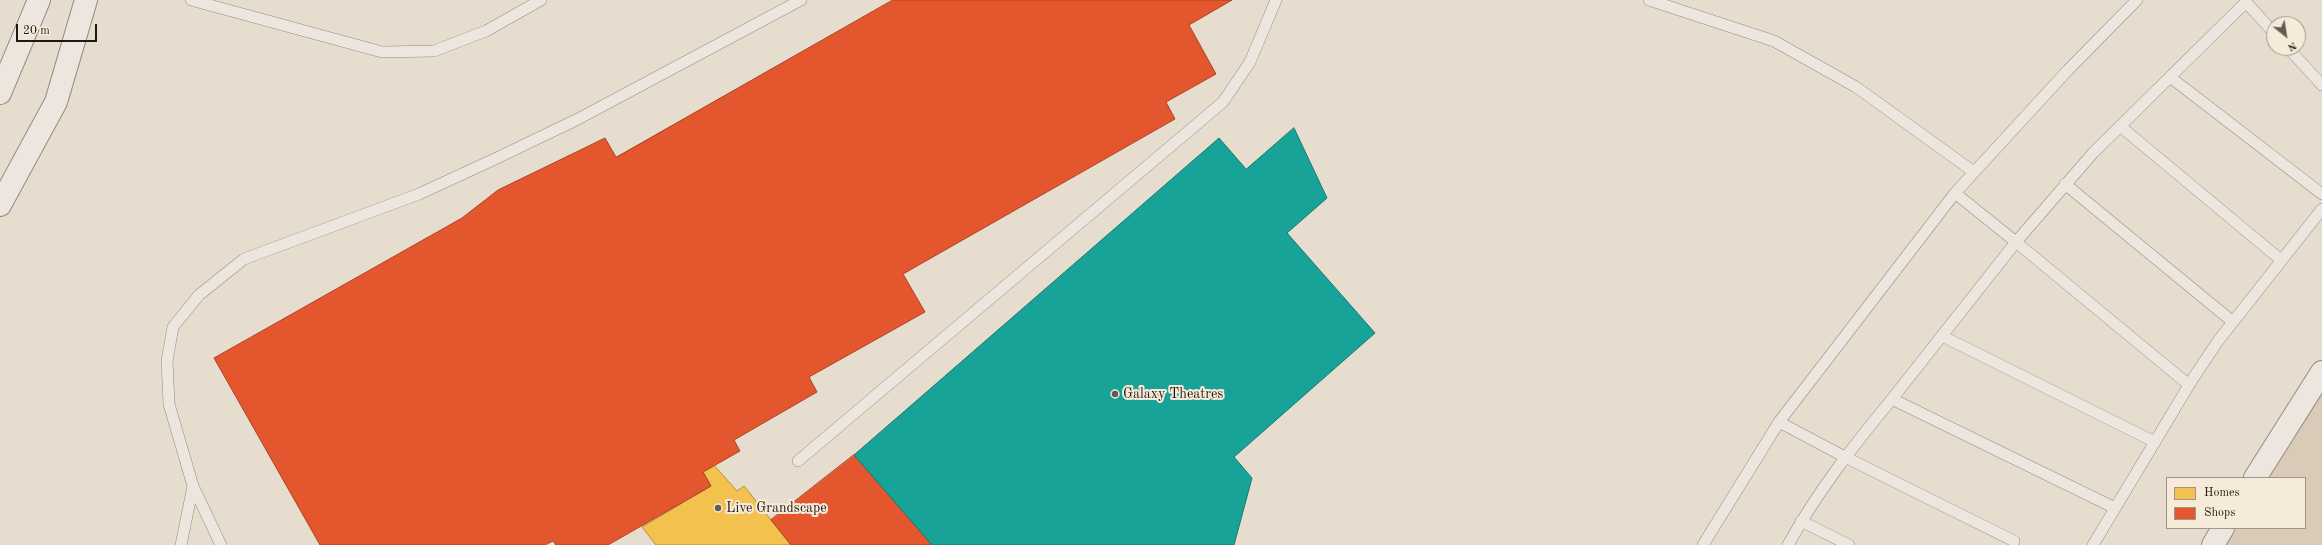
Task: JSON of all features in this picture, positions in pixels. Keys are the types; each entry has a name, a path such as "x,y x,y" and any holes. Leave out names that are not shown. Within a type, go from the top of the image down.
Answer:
{"street":[{"path":"0,93 39,0"},
{"path":"0,205 56,102 86,0"},
{"path":"2256,477 2322,372"},
{"path":"2213,545 2223,529"}],"lane":[{"path":"191,0 382,52 434,51 486,31 541,0"},
{"path":"221,545 193,486 169,404 167,361 174,327 199,295 244,259 419,194 497,158 578,119 801,0"},
{"path":"1649,0 1774,41 1856,87 1974,172"},
{"path":"1703,545 1779,422 1955,193 2068,70 2137,0"},
{"path":"798,461 1223,102 1250,62 1279,1"},
{"path":"1788,545 1801,521 1845,457 2016,242 2065,184 2120,126 2246,1 2266,23"},
{"path":"2295,56 2322,85"},
{"path":"2170,77 2322,194"},
{"path":"2120,126 2280,260"},
{"path":"2065,184 2233,322"},
{"path":"1955,193 2188,385"},
{"path":"2093,545 2188,385 2280,260 2322,209"},
{"path":"1942,336 2155,442"},
{"path":"1892,398 2115,508"},
{"path":"1779,422 1845,457 2014,541"},
{"path":"181,545 193,486"},
{"path":"1801,521 1849,545"}],"shaded area":[{"path":"2322,390 2322,545 2224,545 2234,529 2306,529 2306,477 2267,477"}],"building: Homes":[{"name":"Live Grandscape","path":"714,465 737,491 744,486 791,545 656,545 642,527 711,486 703,472"}],"building: Shops":[{"path":"893,0 1232,0 1189,25 1216,74 1166,102 1175,119 903,274 925,312 809,377 817,392 734,440 740,451 703,472 711,486 608,545 556,545 553,541 545,545 320,545 214,358 462,218 498,190 605,138 616,157"},
{"path":"854,455 932,545 791,545 771,520"}],"building: Public":[{"name":"Galaxy Theatres","path":"1294,128 1327,198 1287,233 1375,333 1234,457 1252,478 1234,545 932,545 854,455 1219,138 1246,169"}],"place":[{"name":"Galaxy Theatres","path":"1115,394"},
{"name":"Live Grandscape","path":"718,508"}]}
